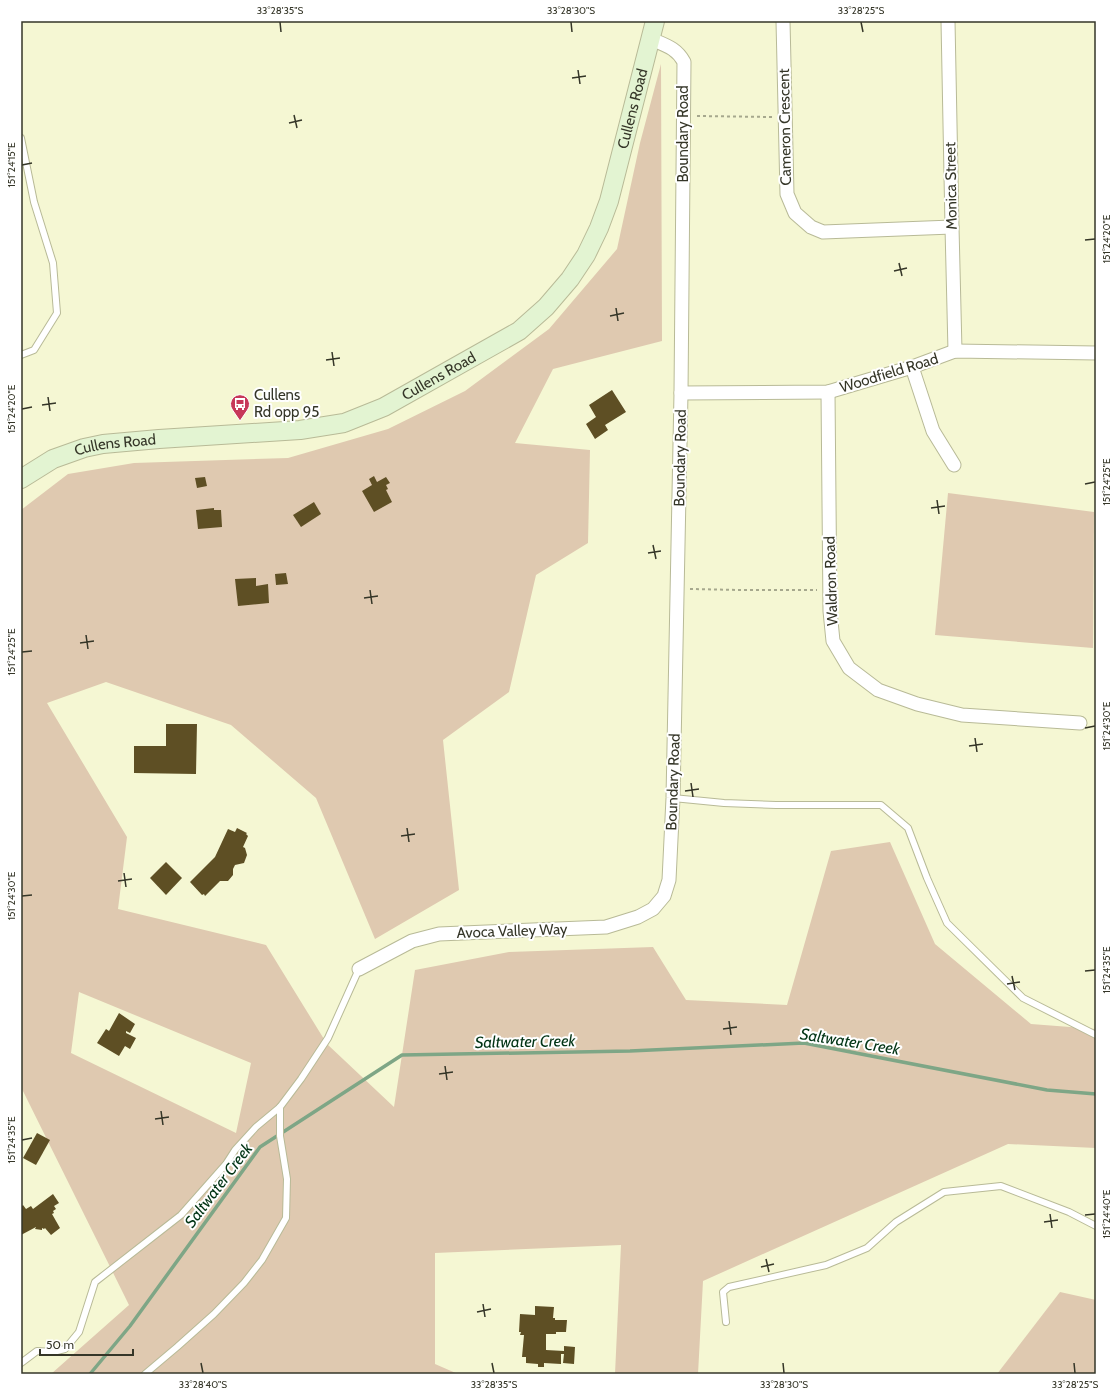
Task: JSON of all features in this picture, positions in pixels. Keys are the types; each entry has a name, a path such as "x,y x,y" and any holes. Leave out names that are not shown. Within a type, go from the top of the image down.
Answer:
{"main road":[{"name":"Cullens Road","path":"21,480 53,459 84,448 103,444 300,430 344,423 384,407 519,331 546,307 570,280 586,255 599,228 609,201 649,38 655,21"}],"street":[{"name":"Cameron Crescent","path":"783,21 787,194 796,213 811,227 823,232 952,227"},
{"name":"Monica Street","path":"948,21 956,351"},
{"name":"Boundary Road","path":"649,38 673,48 680,54 684,62 681,394 673,798 669,880 664,896"},
{"name":"Woodfield Road","path":"681,394 828,392 912,367 956,351 1096,353"},
{"path":"912,367 933,431 954,465"},
{"name":"Waldron Road","path":"828,392 830,611 833,641 849,668 878,690 917,704 962,715 1080,723"},
{"name":"Avoca Valley Way","path":"359,969 412,941 439,934 606,927 638,917 653,909 664,896"}],"lane":[{"path":"21,138 34,202 53,263 57,313 34,350 21,355"},
{"path":"673,798 724,803 776,805 881,805 908,828 927,878 947,923 1023,998 1096,1035"},
{"path":"21,1364 37,1351 53,1352 65,1349 79,1332 94,1282 181,1215 256,1127 280,1107 301,1079 328,1038 359,969"},
{"path":"145,1374 209,1319 244,1283 262,1260 286,1218 287,1179 280,1136 280,1107"},
{"path":"726,1322 723,1292 729,1287 826,1265 867,1248 896,1222 944,1192 1001,1186 1069,1212 1096,1226"}],"path":[{"path":"697,116 772,118"},
{"path":"690,589 829,590"}],"shaded area":[{"path":"661,64 662,341 553,369 515,443 590,450 588,543 536,575 509,692 443,740 459,890 375,939 316,798 231,725 106,682 47,703 127,837 118,909 266,945 327,1044 394,1107 415,970 509,952 653,947 686,1000 787,1005 831,851 890,842 935,944 1031,1024 1096,1029 1096,1148 1008,1144 703,1281 698,1374 615,1374 621,1245 435,1253 435,1364 458,1374 51,1374 129,1305 21,1087 21,510 68,474 134,463 288,458 388,429 465,391 549,329 617,249 640,143","holes":["79,992 251,1063 236,1133 71,1053"]},
{"path":"948,493 1094,512 1093,648 935,635"},
{"path":"1060,1292 1096,1300 1096,1374 997,1374"}],"building":[{"path":"612,390 626,412 605,425 608,430 595,439 586,424 596,417 589,405"},
{"path":"374,476 377,482 386,477 390,483 386,485 388,489 386,490 392,502 374,512 362,491 372,485 369,479"},
{"path":"205,477 207,486 197,488 195,478"},
{"path":"314,502 321,514 301,527 293,515"},
{"path":"214,508 214,510 221,510 222,527 198,529 196,510"},
{"path":"286,573 288,584 276,585 275,574"},
{"path":"256,578 256,586 268,584 269,603 238,606 235,579"},
{"path":"166,724 197,724 196,774 134,773 134,746 166,746"},
{"path":"237,828 247,833 246,834 248,836 243,847 245,848 247,855 244,863 235,865 233,875 228,881 220,881 205,896 204,894 202,895 190,882 215,857 228,829 235,832"},
{"path":"166,862 182,878 166,895 150,878"},
{"path":"119,1013 135,1024 130,1033 126,1031 126,1033 136,1038 130,1049 125,1046 119,1056 97,1043 106,1029 109,1031"},
{"path":"37,1133 50,1140 36,1165 23,1158"},
{"path":"53,1194 59,1203 54,1206 56,1209 52,1214 60,1228 51,1235 45,1228 42,1228 42,1230 35,1229 36,1227 21,1235 21,1207 23,1205 26,1209 31,1206 33,1209"},
{"path":"535,1306 554,1307 553,1318 555,1318 555,1320 567,1320 566,1332 546,1334 546,1350 564,1351 564,1346 575,1347 574,1364 563,1363 564,1354 561,1354 561,1364 544,1363 544,1367 538,1367 538,1364 526,1363 526,1357 522,1357 524,1335 520,1335 521,1332 519,1332 520,1314 535,1315"}],"waterway":[{"name":"Saltwater Creek","path":"90,1374 130,1326 260,1147 402,1055 630,1051 804,1043 1047,1090 1096,1094"}],"place":[{"name":"Cullens Rd opp 95","path":"240,421"}]}
